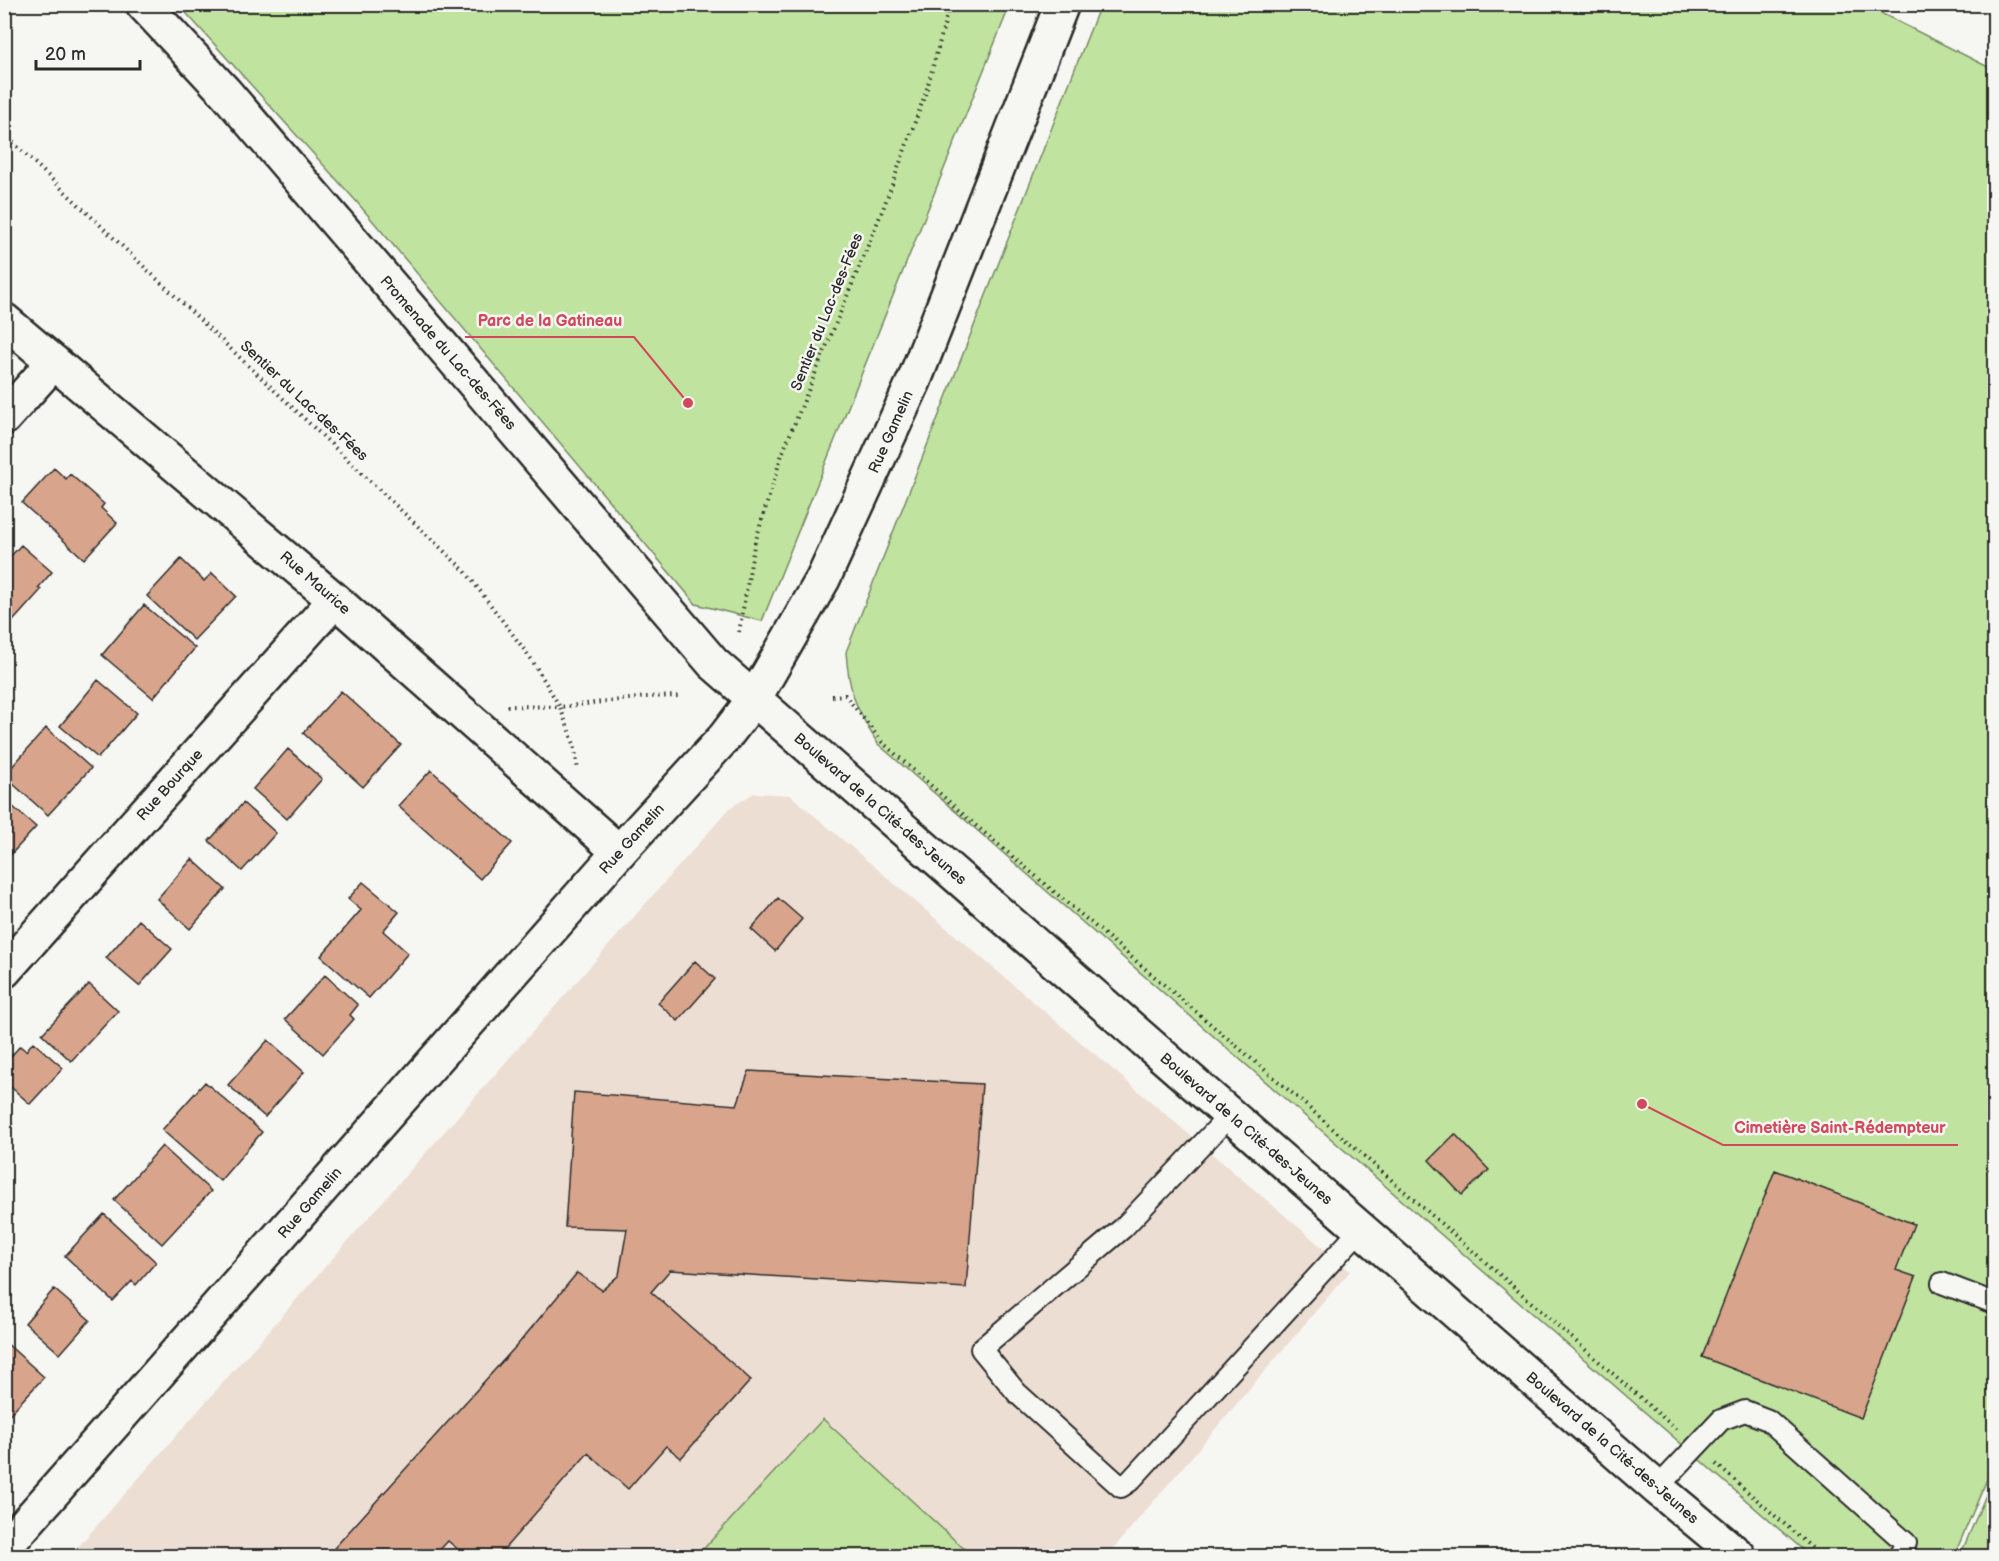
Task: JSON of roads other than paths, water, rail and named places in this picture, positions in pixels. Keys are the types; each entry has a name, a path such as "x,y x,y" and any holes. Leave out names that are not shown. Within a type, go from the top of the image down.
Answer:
{"street":[{"name":"Promenade du Lac-des-Fées","path":"143,4 226,93 713,663 754,699"},
{"name":"Rue Gamelin","path":"4,1548 619,852 724,738 754,699 823,579 914,381 1062,4"},
{"name":"Rue Maurice","path":"4,320 335,600 619,852"},
{"path":"4,418 54,362"},
{"name":"Rue Bourque","path":"4,971 335,600"},
{"name":"Boulevard de la Cité-des-Jeunes","path":"754,699 1657,1488 1739,1557"}],"lane":[{"path":"1230,1115 1124,1228 981,1349 1017,1393 1121,1487 1130,1481 1361,1229"},
{"path":"1942,1282 1995,1303"},
{"path":"1657,1488 1721,1420 1744,1411 1768,1420 1906,1543 1899,1557"}],"place":[{"name":"Parc de la Gatineau","path":"688,403"},
{"name":"Cimetière Saint-Rédempteur","path":"1642,1104"}]}
